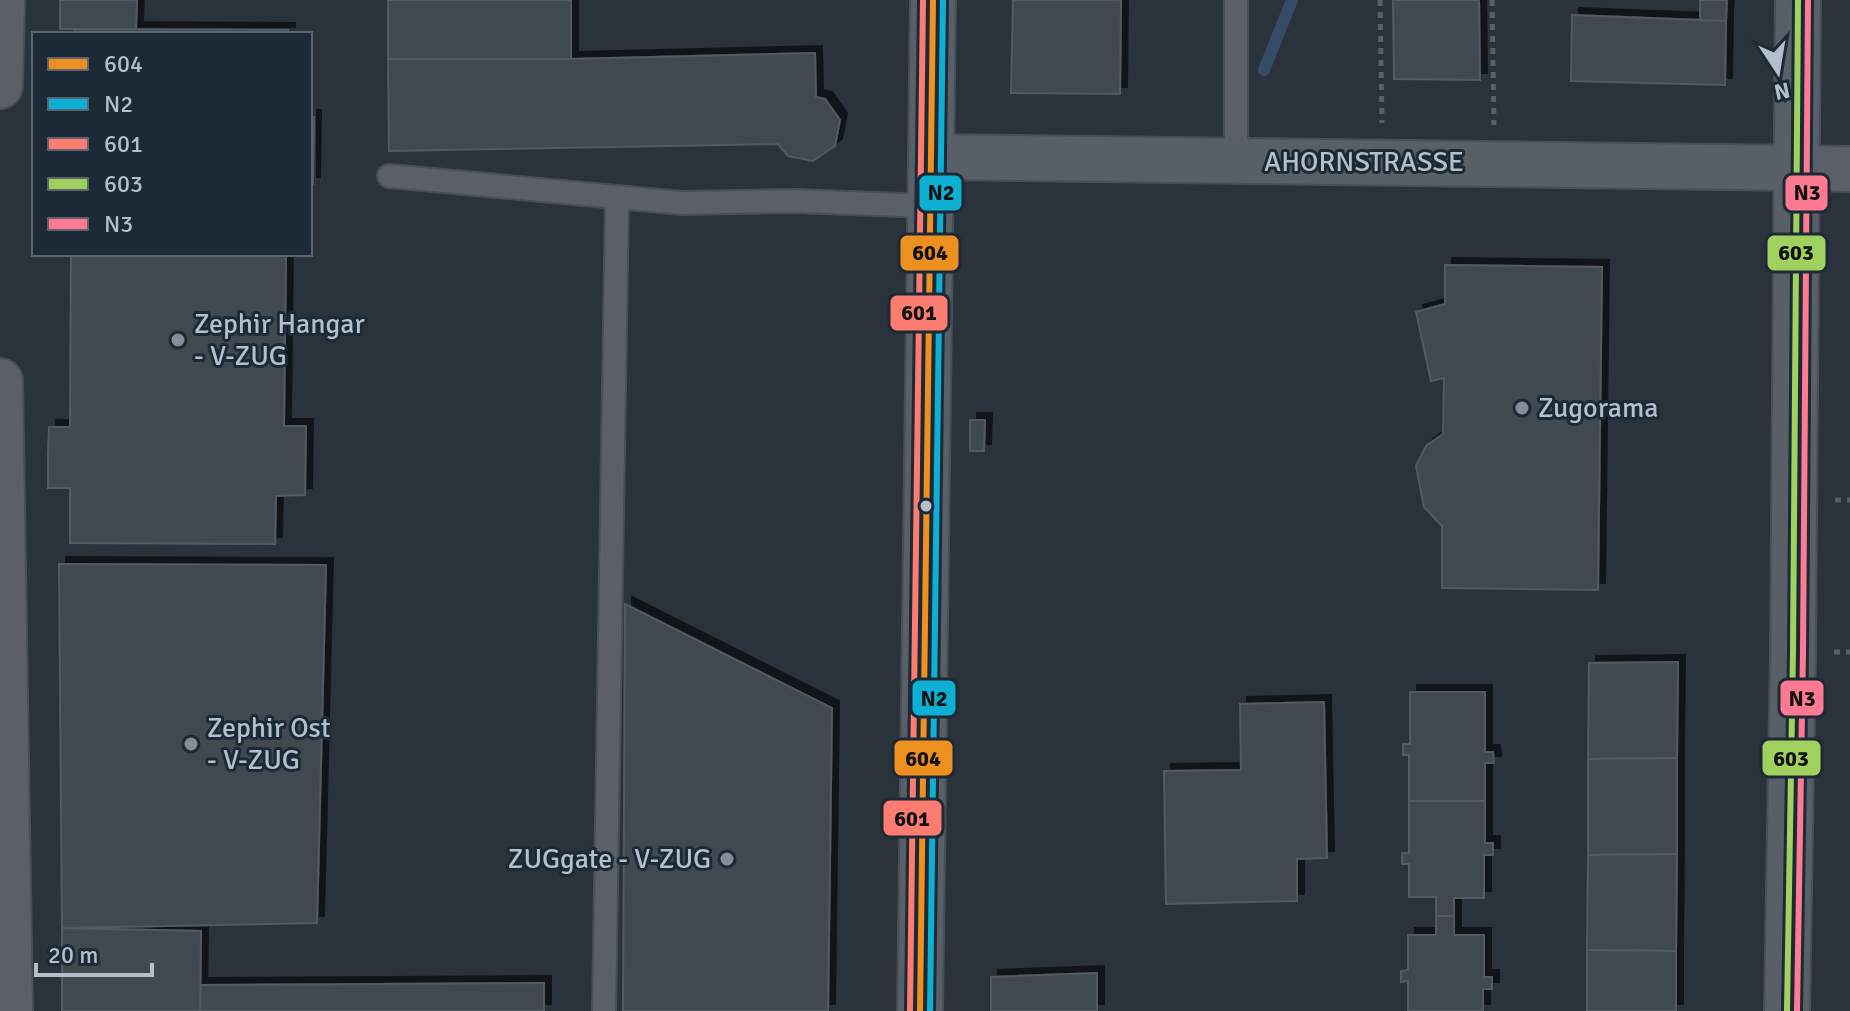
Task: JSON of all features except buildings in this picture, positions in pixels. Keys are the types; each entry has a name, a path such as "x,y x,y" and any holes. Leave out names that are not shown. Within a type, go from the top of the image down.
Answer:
{"street":[{"path":"0,86 2,0"},
{"path":"920,1011 933,0"},
{"path":"1787,1011 1798,0"},
{"name":"AHORNSTRASSE","path":"931,157 1796,168"},
{"path":"1796,168 1850,169"},
{"path":"0,381 3,777 10,1011"}],"lane":[{"path":"1236,0 1236,162"},
{"path":"389,176 682,203 796,201 930,206"},
{"path":"604,1011 617,199"}],"path":[{"path":"1380,0 1381,162"},
{"path":"1492,0 1495,162"},
{"path":"1839,651 1850,652"}],"waterway":[{"path":"1264,70 1292,0"}],"transit line":[{"name":"601","path":"910,1011 923,0"},
{"name":"604","path":"920,1011 933,0"},
{"name":"N2","path":"930,1011 943,0"},
{"name":"603","path":"1787,1011 1798,0"},
{"name":"N3","path":"1797,1011 1808,0"}],"place":[{"name":"Zephir Hangar - V-ZUG","path":"178,340"},
{"name":"Zugorama","path":"1522,408"},
{"name":"Zephir Ost - V-ZUG","path":"191,744"},
{"name":"ZUGgate - V-ZUG","path":"727,859"}]}
